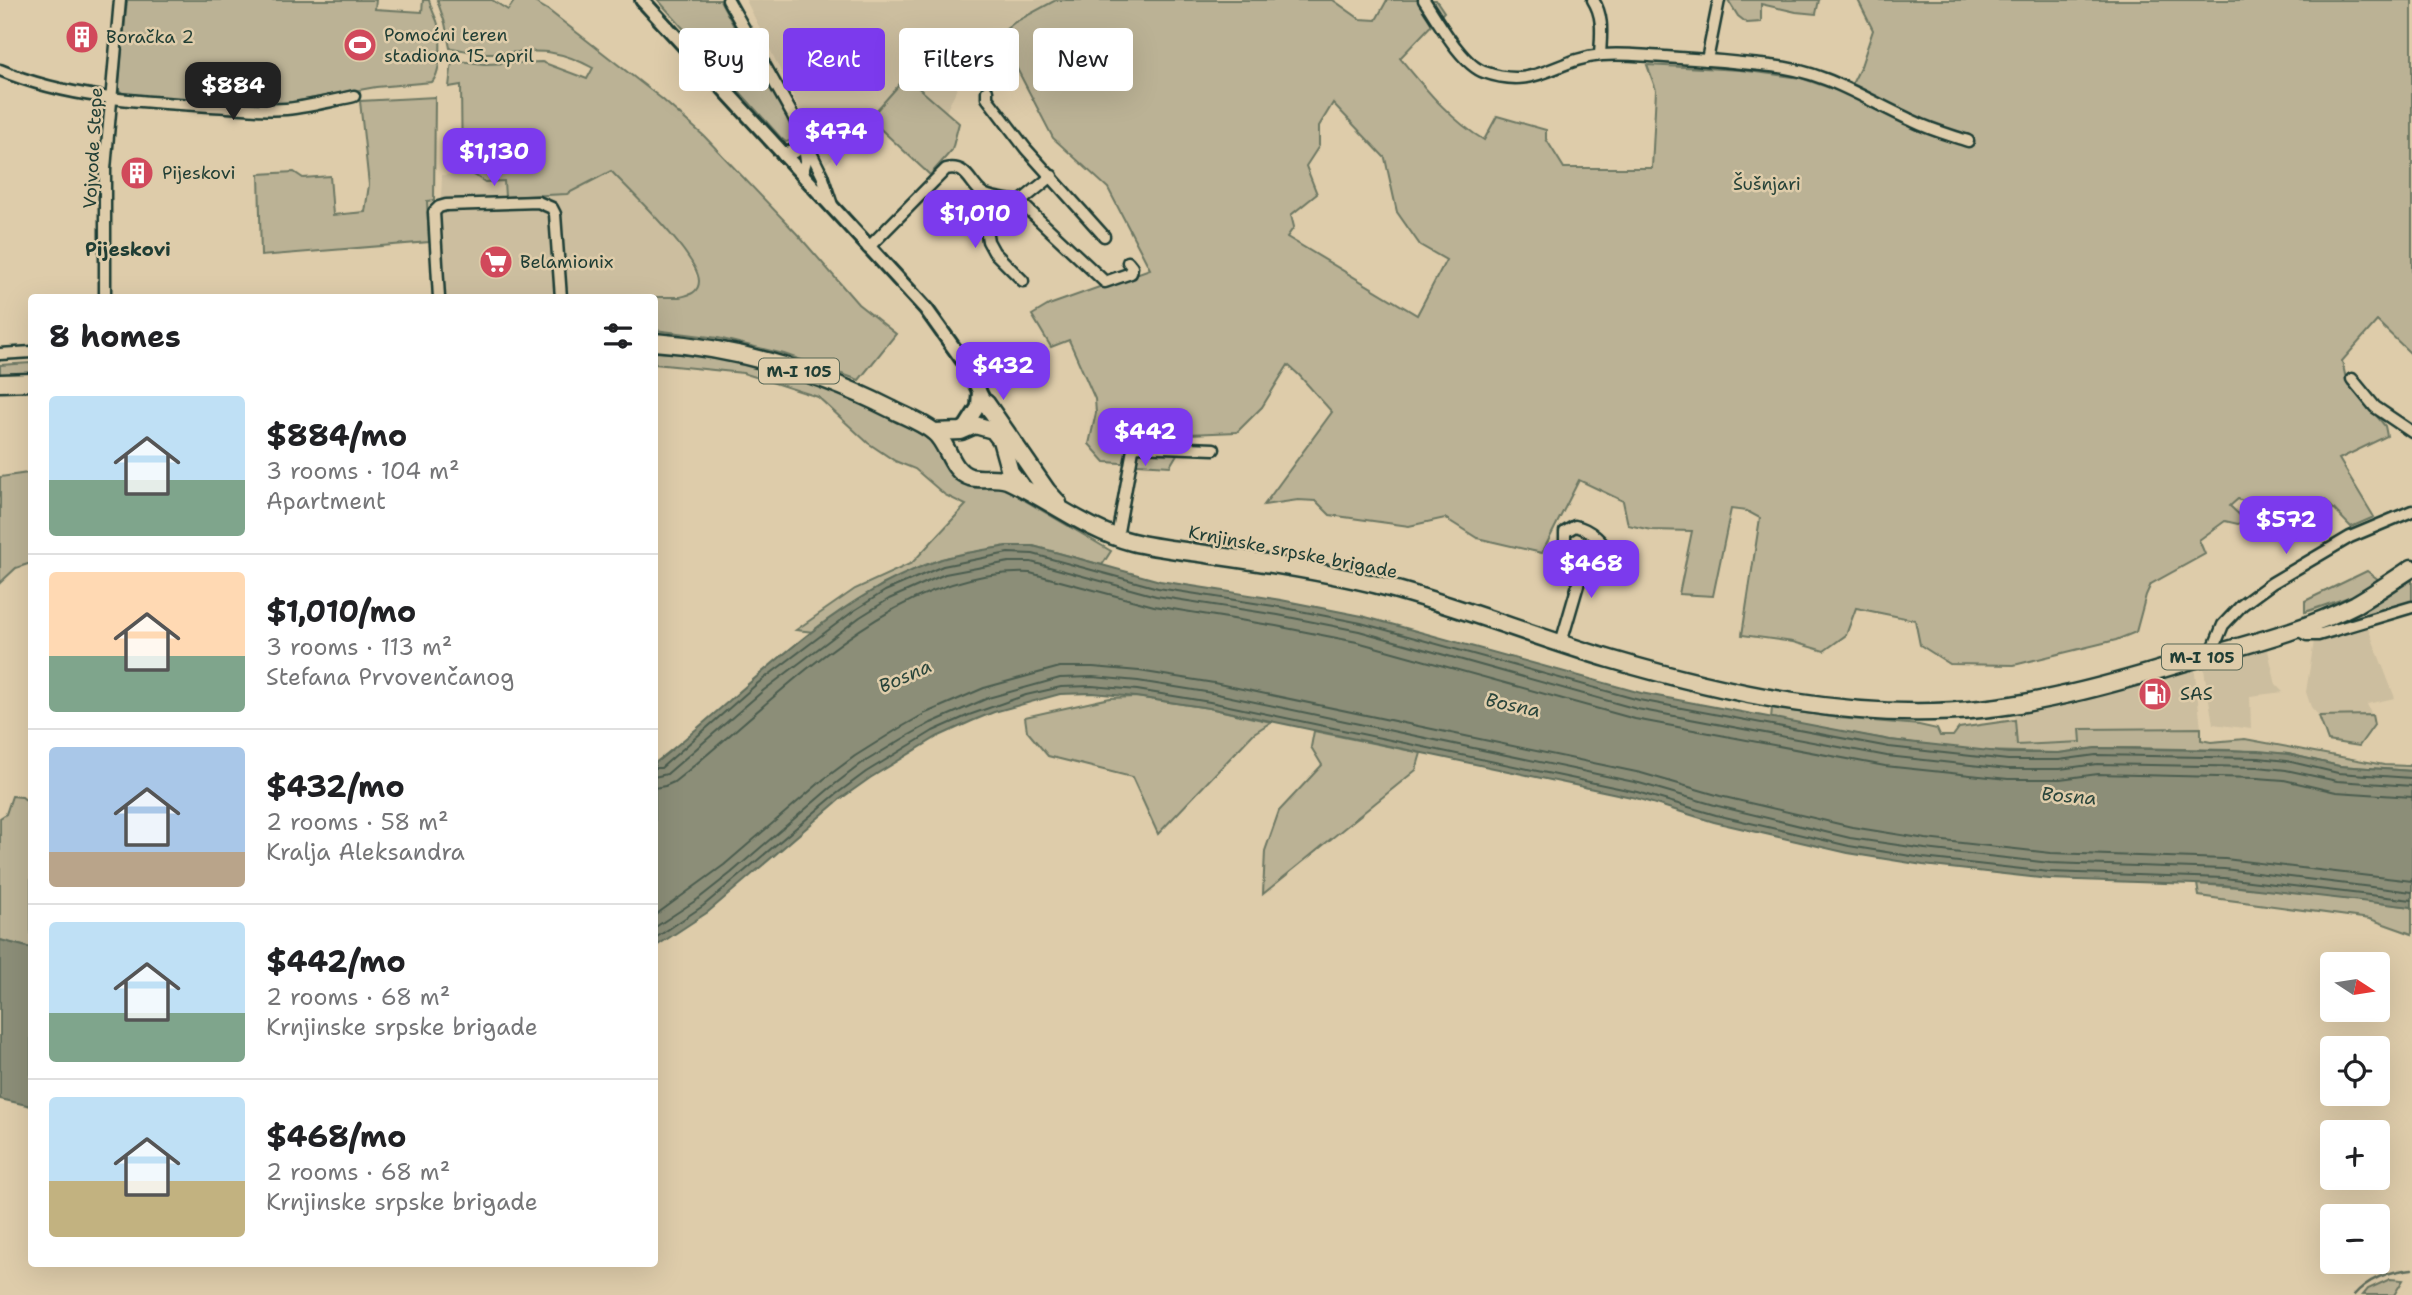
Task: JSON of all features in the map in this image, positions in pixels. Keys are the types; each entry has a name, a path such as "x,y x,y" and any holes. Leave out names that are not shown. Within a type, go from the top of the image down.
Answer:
{"main road":[{"name":"M-I 105","path":"658,343 744,356 819,377 879,403 934,432 955,466 966,475 973,478 987,476 1021,486"},
{"path":"0,383 28,382"},
{"path":"986,403 1047,491 1067,513"},
{"name":"M-I 105","path":"934,432 982,426 997,435"},
{"path":"952,460 952,444 962,430"},
{"path":"997,435 1010,472 1021,486"},
{"path":"987,476 1000,464 1003,452"},
{"name":"Krnjinske srpske brigade","path":"1021,486 1067,513 1117,537 1147,545 1269,563 1384,587 1689,681 1834,707 1916,712 1980,709 2036,701 2126,680 2244,646 2354,604 2412,568"}],"street":[{"name":"Vojvode Stepe","path":"105,294 105,169 120,0"},
{"path":"642,0 926,309 977,383 997,435"},
{"path":"728,0 792,114 822,175 834,211"},
{"path":"1424,0 1465,58 1480,71 1504,78 1519,79 1600,55 1707,60 1807,71 1836,82 1913,121 1968,141"},
{"path":"1593,0 1600,12 1600,55"},
{"path":"1707,60 1719,0"},
{"path":"0,70 66,91 153,102 282,109 354,96"},
{"path":"987,91 987,97 1013,133 1104,236"},
{"path":"784,155 795,152 803,140"},
{"path":"802,174 806,161 803,140"},
{"path":"869,248 946,169 954,168 973,180 980,192 988,241 994,252 1023,281"},
{"path":"1020,202 1052,176"},
{"path":"980,192 1020,202 1105,282 1130,273 1132,267 1128,262"},
{"path":"439,294 436,209 446,205 538,202 552,208 555,214 561,294"},
{"path":"0,354 28,352"},
{"path":"2352,379 2375,407 2412,432"},
{"path":"962,430 978,407 977,383"},
{"path":"1117,537 1133,449 1137,446 1214,449"},
{"path":"2211,654 2223,625 2242,605 2272,583 2350,537 2412,511"},
{"path":"1561,643 1584,564 1583,560 1564,546 1565,532 1575,526 1589,530 1620,565"},
{"path":"2295,628 2307,635 2318,635 2412,607"}],"shaded area":[{"path":"746,0 1056,0 1008,28 899,28 899,87 879,117 826,164 790,91 885,91 885,28 783,28 783,76 769,47 769,28 760,28"},
{"path":"922,91 956,91 946,112"},
{"path":"611,171 674,239 688,258 699,282 696,290 680,297 658,297 658,294 432,294 427,201 441,200 442,175 471,173 485,182 504,181 505,197 567,194"},
{"path":"2368,628 2395,698 2367,704 2372,715 2319,716 2311,707 2306,692 2314,641"},
{"path":"2267,646 2276,685 2283,692 2250,696 2251,729 2213,724 2203,664"},
{"path":"2194,665 2201,728 2081,729 2081,742 2017,745 2014,716"}],"green space":[{"path":"127,0 376,0 375,9 422,12 423,0 429,0 440,35 438,70 432,82 376,87 281,104 128,95 118,89"},
{"path":"437,0 492,0 508,10 515,0 531,0 548,10 662,99 704,136 799,236 858,304 896,334 859,380 784,354 718,338 658,330 658,297 680,297 695,291 699,285 696,270 676,241 611,171 567,194 505,197 504,181 485,182 471,173 462,174 461,85 449,87 452,60 484,64 542,62 587,79 593,68 563,55 551,53 479,53 450,48"},
{"path":"658,0 720,0 735,28 683,28"},
{"name":"Šušnjari","path":"1056,0 1333,0 1360,19 1376,20 1387,0 1436,0 1444,12 1400,58 1460,123 1484,140 1497,116 1546,130 1546,139 1564,168 1652,168 1656,90 1647,65 1740,70 1801,78 1847,94 1861,66 1873,30 1858,0 2412,0 2412,355 2377,321 2342,361 2346,379 2385,426 2387,436 2339,459 2374,517 2351,527 2325,500 2277,526 2263,509 2238,499 2230,506 2245,520 2238,524 2225,521 2199,540 2205,554 2151,584 2136,632 2116,640 2014,665 1950,664 1920,645 1915,620 1856,608 1846,635 1824,651 1793,642 1742,635 1760,518 1747,511 1731,509 1713,596 1679,594 1692,531 1651,530 1628,525 1623,501 1579,480 1542,553 1477,538 1445,518 1409,526 1330,515 1316,501 1298,500 1264,505 1332,412 1288,365 1262,407 1237,432 1189,434 1170,466 1105,462 1089,444 1096,413 1095,399 1069,340 1051,347 1032,315 1049,305 1150,269 1108,188 1053,138 1019,73 1019,28 1007,28","holes":["1333,103 1385,158 1397,212 1420,245 1446,260 1417,315 1287,237 1294,227 1291,215 1317,194 1306,166 1319,146 1319,126"]},
{"path":"1728,0 1819,0 1816,14 1761,4 1761,22 1747,23 1738,16"},
{"path":"769,84 793,131 794,140 786,142 739,91 769,91"},
{"path":"899,85 899,91 922,91 959,123 952,150 930,175 873,122 879,117 876,111"},
{"path":"435,97 434,200 427,201 429,242 261,256 259,174 294,172 303,178 330,176 333,215 365,212 369,185 360,101"},
{"path":"658,352 749,364 810,381 839,393 915,431 933,443 955,480 1003,487 1111,551 1102,565 1033,546 1007,546 941,559 882,585 814,632 796,630 855,589 912,563 966,505 945,495 915,469 895,461 868,443 818,397 743,373 658,364"},
{"path":"28,363 28,373 0,376 0,365"},
{"path":"28,473 28,564 16,568 0,583 0,477"},
{"path":"2367,571 2379,580 2358,594 2305,612 2305,601"},
{"path":"2412,577 2412,604 2325,627"},
{"path":"1136,697 1209,708 1271,722 1254,733 1158,834 1132,777 1048,756 1027,731 1025,717 1110,698"},
{"path":"1772,708 1839,718 1919,725 1937,729 1940,736 1953,736 1959,728 2015,720 2017,745 2081,742 2080,729 2201,728 2201,740 2211,742 2245,739 2384,765 2409,766 2412,763 2412,771 2339,766 2288,754 2232,750 2096,748 2059,753 1978,751 1890,740 1771,719"},
{"path":"2372,715 2374,725 2359,746 2328,741 2319,716"},
{"path":"1314,731 1421,753 1416,770 1263,894 1265,851 1279,811 1322,765 1311,747"},
{"path":"12,796 22,797 28,802 28,947 0,940 0,818 6,814"},
{"path":"2197,884 2278,890 2412,907 2412,934 2370,919 2199,896"},
{"path":"2390,1279 2403,1280 2394,1295 2363,1295 2368,1289"}],"water":[{"name":"Bosna","path":"1007,546 1033,546 1160,581 1362,616 1641,693 1890,740 2008,753 2059,753 2096,748 2259,751 2288,754 2339,766 2412,771 2412,907 2223,885 2049,879 1923,865 1848,853 1714,822 1636,798 1209,708 1092,693 1060,694 994,712 937,737 839,800 708,912 658,945 658,761 824,622 899,577 939,560"},
{"path":"0,940 28,947 28,1105 0,1099"}],"waterway":[{"path":"2354,1295 2380,1276 2412,1269"}],"place":[{"name":"Boračka 2","path":"82,37"},
{"name":"Pomoćni teren stadiona 15. april","path":"360,45"},
{"name":"Pijeskovi","path":"137,173"},
{"name":"Belamionix","path":"496,262"},
{"name":"SAS","path":"2155,694"}],"district":[{"name":"Pijeskovi","path":"128,249"}]}
